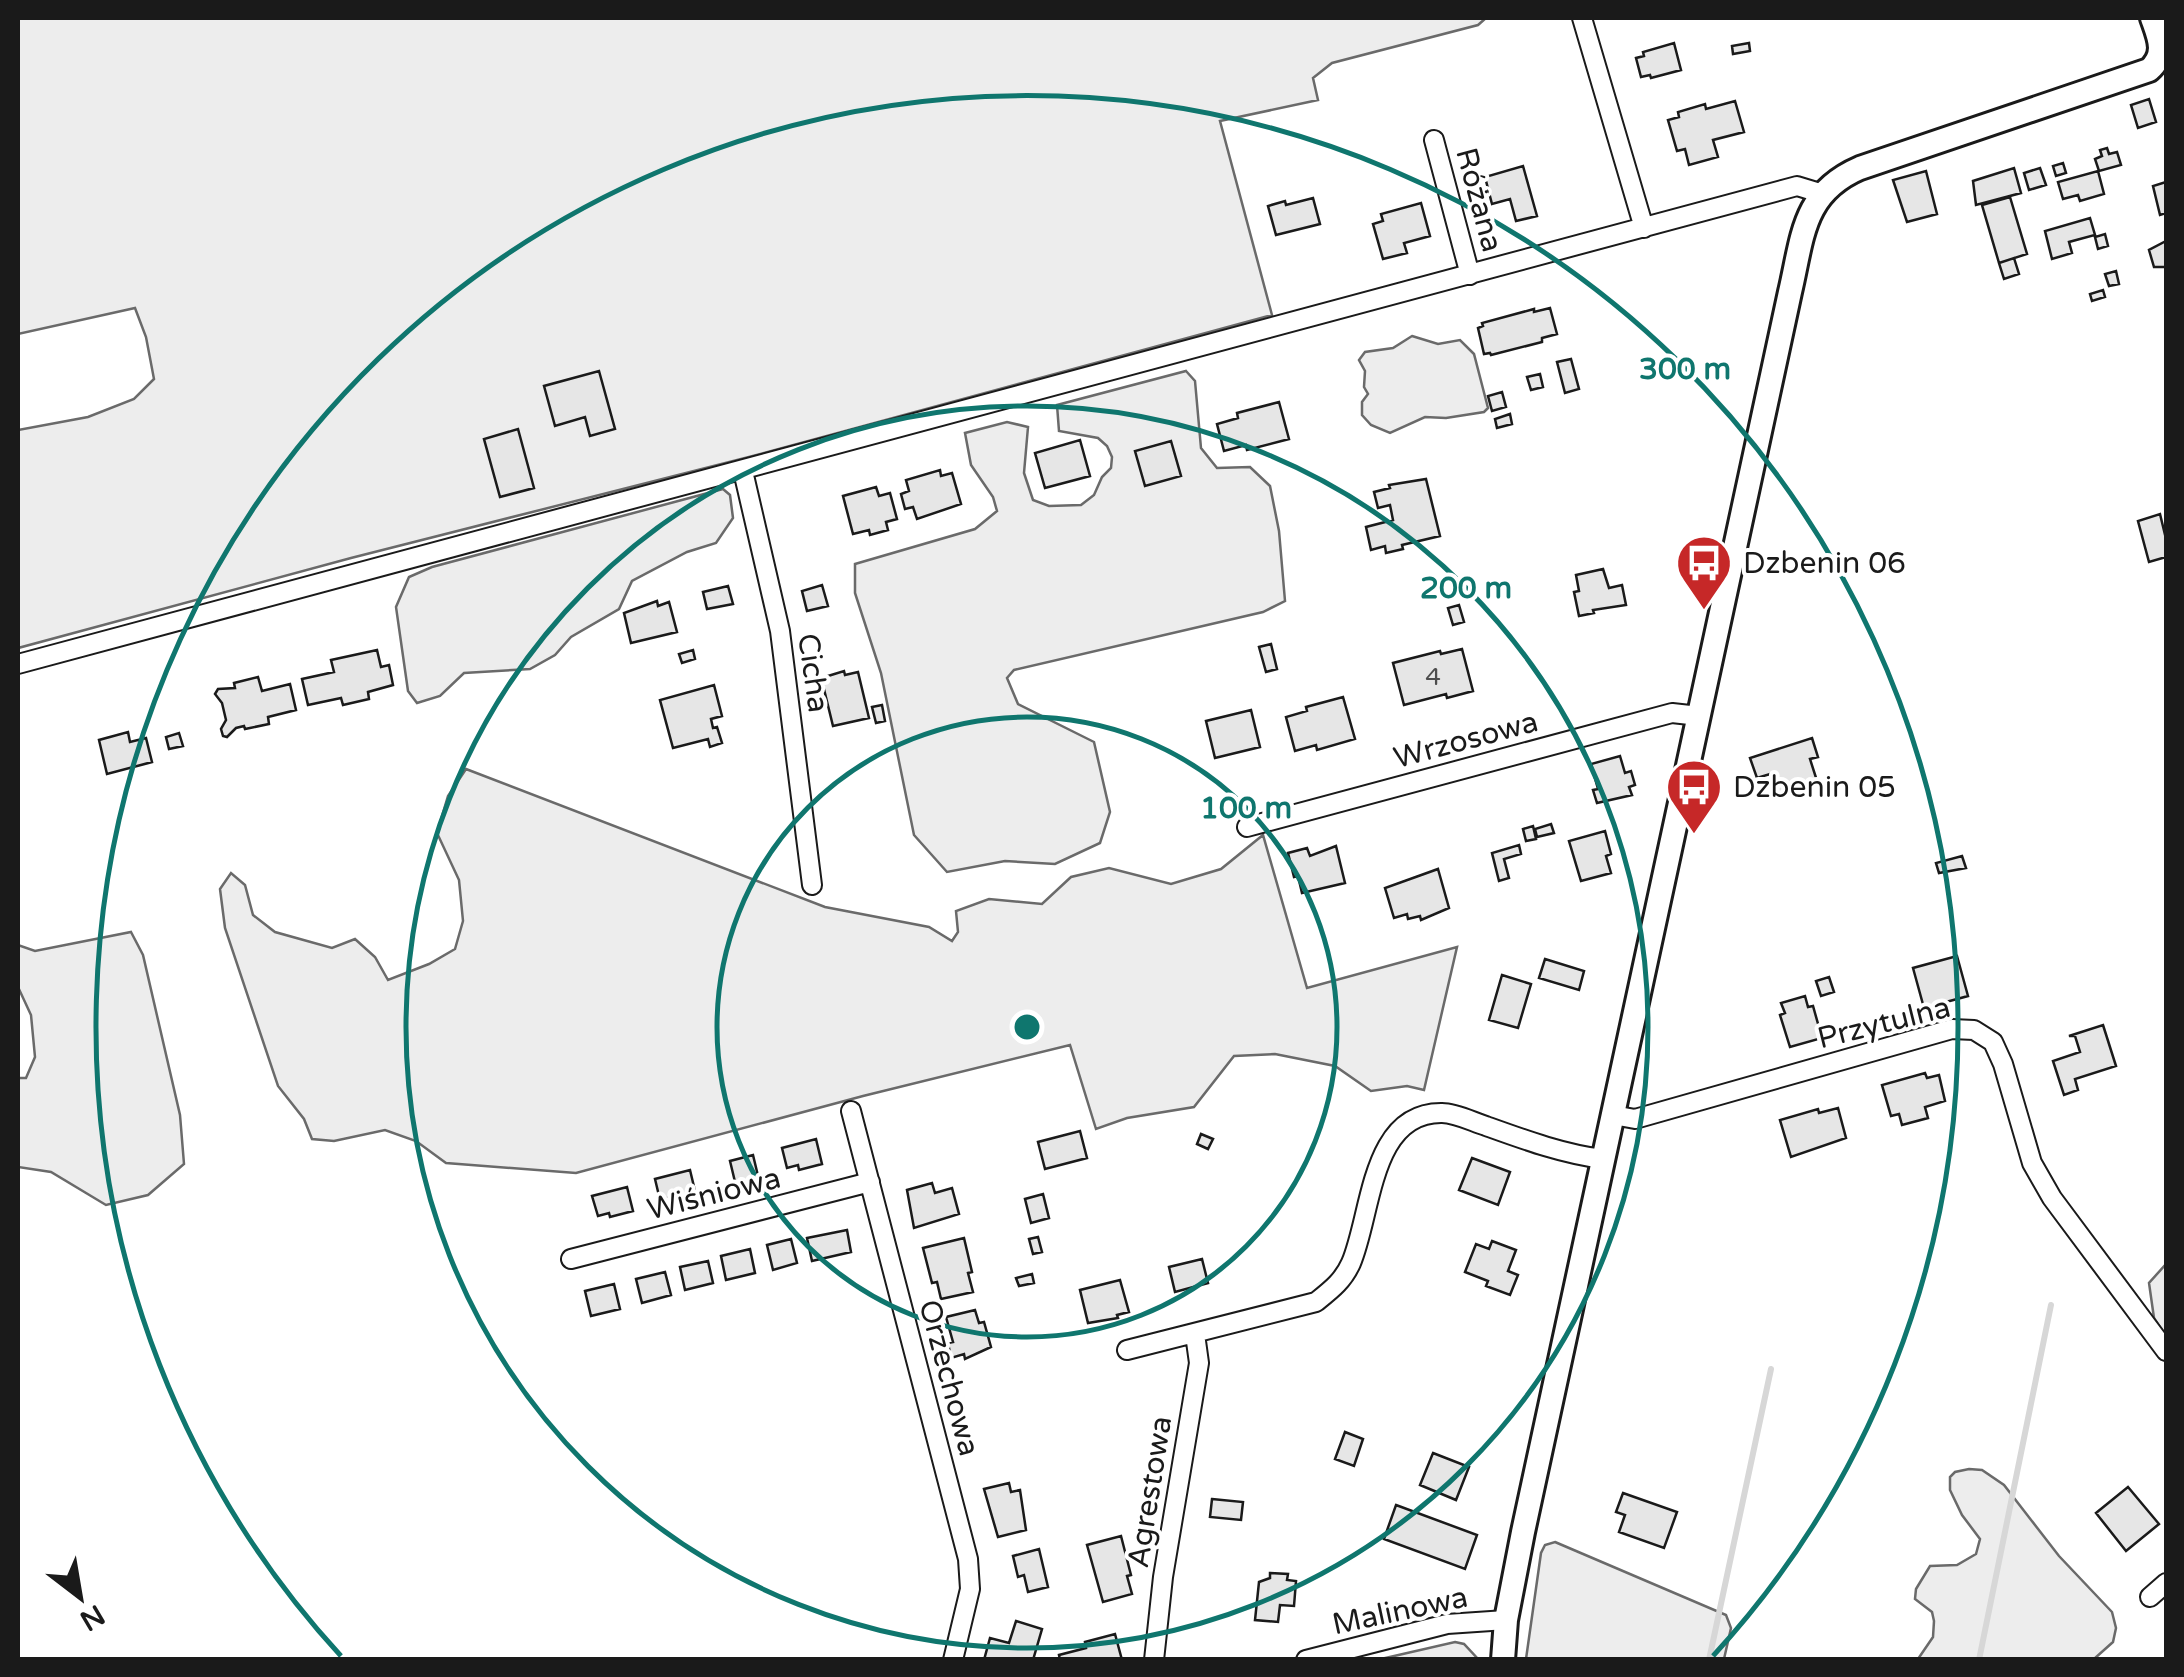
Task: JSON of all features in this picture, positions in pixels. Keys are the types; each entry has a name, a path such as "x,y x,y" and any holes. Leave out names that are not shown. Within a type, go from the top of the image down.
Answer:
{"street":[{"path":"1582,18 1644,228"},
{"path":"1503,1660 1506,1620 1699,716 1800,253 1820,193 1838,177 1860,168 2162,66 2162,51 2152,18"},
{"name":"Różana","path":"1434,140 1470,275"},
{"path":"18,664 1797,186 1820,193"},
{"name":"Cicha","path":"743,470 780,630 812,885"},
{"name":"Wrzosowa","path":"1247,827 1672,713 1699,716"},
{"name":"Przytulna","path":"1613,1115 1634,1119 1952,1028 1974,1030 1993,1042 2032,1163 2052,1198 2166,1352"},
{"name":"Orzechowa","path":"852,1110 968,1558 970,1588 953,1660"},
{"path":"1127,1350 1316,1302 1338,1285 1351,1262 1382,1158 1395,1132 1417,1116 1445,1113 1571,1155 1604,1159"},
{"name":"Wiśniowa","path":"571,1259 870,1182"},
{"name":"Agrestowa","path":"1154,1660 1199,1363 1195,1334"},
{"path":"2150,1597 2166,1583"},
{"name":"Malinowa","path":"1306,1660 1448,1624 1506,1620"}],"shaded area":[{"path":"18,18 1486,18 1478,25 1332,63 1313,78 1318,100 1220,121 1272,315 749,457 18,648 18,430 88,417 134,399 154,379 146,337 135,308 18,334"},
{"path":"1412,336 1438,344 1460,340 1474,354 1488,408 1484,412 1425,417 1390,433 1371,425 1362,415 1362,402 1368,394 1359,360 1365,352 1393,348"},
{"path":"1186,371 1195,381 1201,448 1217,468 1250,467 1270,486 1279,531 1285,601 1263,612 1014,670 1007,678 1018,704 1094,742 1110,812 1100,843 1055,864 1005,861 947,872 914,835 881,673 855,593 855,564 975,529 997,511 993,497 971,465 965,433 1007,422 1028,427 1024,473 1033,500 1049,506 1081,505 1094,495 1111,468 1112,457 1098,438 1059,431 1057,405"},
{"path":"723,489 730,495 733,518 716,543 687,552 632,581 619,609 571,637 555,655 530,669 464,673 440,696 417,703 408,691 396,607 409,577 432,567"},
{"path":"466,769 825,907 929,927 952,941 958,932 956,911 989,899 1042,904 1071,877 1109,868 1171,884 1221,869 1263,835 1307,988 1457,947 1424,1090 1407,1086 1371,1091 1335,1066 1275,1054 1234,1056 1194,1107 1127,1118 1096,1129 1070,1045 576,1173 446,1163 416,1141 385,1130 334,1141 312,1139 304,1119 278,1086 225,928 220,889 231,873 245,885 253,915 275,932 332,948 355,939 375,957 388,980 429,964 455,949 463,921 459,880 437,833 448,796"},
{"path":"131,932 143,955 180,1115 184,1164 148,1195 106,1205 51,1172 18,1167 18,1078 26,1078 35,1057 31,1015 18,987 18,945 35,951"},
{"path":"2166,1264 2166,1337 2154,1318 2149,1283"},
{"path":"1969,1469 1982,1470 2004,1485 2059,1556 2112,1612 2116,1628 2113,1642 2094,1659 1918,1659 1933,1637 1934,1621 1932,1612 1915,1599 1916,1589 1930,1566 1957,1565 1976,1554 1980,1539 1950,1490 1950,1477"},
{"path":"1555,1542 1726,1615 1731,1628 1724,1659 1526,1659 1541,1553 1545,1545"},
{"path":"1455,1642 1464,1644 1478,1659 1381,1659"}],"building":[{"path":"1674,43 1681,70 1641,77 1636,58 1644,56 1643,52"},
{"path":"1749,43 1750,51 1733,54 1732,46"},
{"path":"2149,99 2156,122 2138,128 2131,105"},
{"path":"1735,101 1744,132 1713,140 1718,157 1689,165 1685,149 1677,151 1668,120 1679,117 1678,112 1705,104 1706,109"},
{"path":"2107,148 2109,154 2117,152 2121,165 2099,171 2095,159 2102,156 2100,150"},
{"path":"2063,163 2066,173 2056,176 2053,166"},
{"path":"1523,166 1537,216 1516,221 1510,199 1492,204 1485,177"},
{"path":"2014,168 2021,193 1976,205 1973,181"},
{"path":"2040,168 2046,185 2029,190 2024,173"},
{"path":"1926,171 1937,214 1907,222 1893,180"},
{"path":"2098,171 2104,194 2080,201 2078,195 2063,199 2058,182"},
{"path":"2166,182 2166,213 2160,215 2153,186"},
{"path":"2010,197 2027,254 1999,263 1982,205"},
{"path":"1313,198 1320,224 1276,235 1268,206"},
{"path":"1421,203 1430,236 1404,243 1407,253 1383,259 1373,224 1383,221 1381,214"},
{"path":"2090,218 2095,235 2069,242 2072,253 2052,259 2045,231"},
{"path":"2105,234 2108,246 2098,249 2095,237"},
{"path":"2166,241 2166,267 2154,267 2149,250"},
{"path":"2014,258 2019,274 2004,279 1999,263"},
{"path":"2116,271 2119,284 2109,286 2105,274"},
{"path":"2103,290 2105,297 2092,301 2090,294"},
{"path":"1550,308 1557,334 1542,338 1542,342 1484,354 1478,328 1482,323"},
{"path":"1571,359 1579,389 1565,393 1557,362"},
{"path":"599,371 615,429 590,436 585,417 555,426 544,386"},
{"path":"1540,374 1543,387 1531,390 1527,377"},
{"path":"1502,392 1506,407 1492,411 1488,396"},
{"path":"1279,402 1289,439 1247,450 1246,445 1224,451 1217,424 1238,418 1237,413"},
{"path":"1510,414 1512,424 1497,428 1495,419"},
{"path":"518,429 534,488 500,497 484,439"},
{"path":"1080,440 1090,476 1045,488 1035,453"},
{"path":"1171,441 1181,476 1145,486 1135,451"},
{"path":"940,470 941,476 952,473 961,504 917,519 913,507 905,509 901,494 909,491 906,480"},
{"path":"1426,479 1440,536 1386,553 1385,546 1371,550 1366,527 1393,520 1390,505 1378,508 1374,492 1390,488 1389,485"},
{"path":"876,487 879,496 890,493 897,519 886,522 888,530 853,534 843,496"},
{"path":"2160,514 2166,557 2149,562 2138,521"},
{"path":"1603,569 1609,588 1622,585 1626,605 1579,616 1574,592 1579,591 1576,575"},
{"path":"822,585 828,606 807,611 802,591"},
{"path":"728,586 733,604 707,609 703,592"},
{"path":"657,601 658,606 669,602 677,632 631,643 624,613"},
{"path":"1459,605 1464,622 1453,625 1448,608"},
{"path":"1271,644 1277,669 1266,672 1259,647"},
{"path":"1462,649 1473,691 1404,705 1393,663"},
{"path":"377,650 381,667 389,665 393,685 368,692 369,699 343,705 341,698 308,705 302,679 334,672 331,660"},
{"path":"693,650 695,659 682,663 679,654"},
{"path":"844,671 845,675 858,672 869,718 833,726 822,681"},
{"path":"258,677 262,691 290,684 296,710 268,717 269,724 236,728 223,736 221,729 226,720 215,694 218,689 235,688 234,683"},
{"path":"714,685 722,716 711,719 722,743 710,747 708,739 673,748 660,700"},
{"path":"1343,697 1355,739 1317,750 1316,745 1295,751 1286,717"},
{"path":"882,705 885,721 876,723 872,707"},
{"path":"1251,710 1260,747 1215,758 1206,721"},
{"path":"128,732 130,742 146,738 152,762 107,774 99,740"},
{"path":"179,733 183,746 169,749 166,737"},
{"path":"1812,738 1818,757 1810,759 1818,784 1778,797 1770,774 1757,778 1750,758"},
{"path":"1620,756 1625,773 1631,771 1635,785 1629,787 1632,795 1597,803 1593,790 1598,789 1591,764"},
{"path":"1551,824 1554,833 1537,837 1535,829"},
{"path":"1533,826 1536,839 1526,841 1523,829"},
{"path":"1605,831 1611,873 1581,881 1569,841"},
{"path":"1519,845 1521,854 1504,859 1509,878 1499,881 1492,853"},
{"path":"1336,846 1345,883 1302,893 1288,853 1307,848 1310,856"},
{"path":"1962,856 1966,868 1939,873 1936,863"},
{"path":"1438,869 1449,908 1421,920 1420,916 1408,919 1407,914 1394,918 1385,888"},
{"path":"1957,956 1968,996 1924,1008 1913,968"},
{"path":"1545,959 1584,971 1579,990 1539,978"},
{"path":"1502,975 1531,984 1518,1028 1489,1020"},
{"path":"1829,977 1834,992 1821,996 1816,981"},
{"path":"1805,996 1808,1007 1813,1006 1822,1038 1790,1047 1780,1015 1785,1013 1781,1003"},
{"path":"2103,1025 2116,1066 2075,1079 2078,1090 2064,1095 2053,1061 2080,1052 2075,1036 2069,1036"},
{"path":"1925,1073 1927,1078 1939,1075 1945,1101 1925,1107 1928,1118 1902,1125 1899,1114 1891,1116 1882,1085"},
{"path":"1838,1108 1846,1138 1791,1157 1780,1120 1818,1109 1819,1113"},
{"path":"1080,1131 1087,1158 1045,1169 1038,1142"},
{"path":"1201,1134 1213,1139 1208,1149 1197,1144"},
{"path":"816,1139 822,1164 799,1170 798,1165 787,1168 782,1148"},
{"path":"753,1155 759,1180 736,1186 730,1161"},
{"path":"1472,1158 1510,1172 1498,1205 1459,1190"},
{"path":"690,1170 696,1195 660,1200 655,1179"},
{"path":"932,1183 935,1193 952,1188 959,1214 914,1228 907,1190"},
{"path":"627,1187 633,1211 598,1216 592,1196"},
{"path":"1043,1194 1049,1218 1031,1223 1025,1199"},
{"path":"847,1230 851,1252 812,1261 807,1238"},
{"path":"1038,1237 1042,1252 1033,1254 1029,1239"},
{"path":"964,1238 973,1292 941,1299 937,1282 932,1283 923,1248"},
{"path":"791,1239 797,1263 773,1270 767,1245"},
{"path":"1492,1241 1516,1250 1508,1271 1518,1275 1510,1295 1465,1272 1476,1244 1489,1249"},
{"path":"750,1249 755,1273 726,1280 721,1256"},
{"path":"1202,1259 1208,1283 1175,1292 1169,1267"},
{"path":"708,1261 713,1283 685,1290 680,1267"},
{"path":"665,1272 671,1295 642,1303 636,1279"},
{"path":"1032,1274 1034,1283 1019,1286 1016,1278"},
{"path":"1120,1280 1129,1312 1088,1323 1080,1290"},
{"path":"614,1284 620,1309 591,1316 585,1291"},
{"path":"975,1310 979,1323 984,1322 991,1347 965,1359 964,1354 951,1358 948,1343 953,1342 946,1317"},
{"path":"1345,1432 1363,1439 1354,1466 1335,1459"},
{"path":"1433,1453 1469,1467 1456,1500 1420,1485"},
{"path":"1009,1483 1011,1492 1020,1490 1026,1530 998,1537 984,1489"},
{"path":"2128,1487 2159,1524 2126,1551 2096,1513"},
{"path":"1623,1493 1677,1512 1664,1548 1619,1532 1625,1515 1616,1512"},
{"path":"1212,1499 1243,1502 1241,1520 1210,1517"},
{"path":"1396,1505 1477,1535 1465,1569 1384,1539"},
{"path":"1121,1536 1132,1594 1103,1602 1087,1545"},
{"path":"1039,1549 1048,1587 1028,1592 1024,1575 1018,1577 1013,1556"},
{"path":"1270,1573 1288,1574 1287,1580 1296,1581 1294,1606 1280,1605 1278,1622 1255,1620 1259,1582 1270,1578"},
{"path":"1016,1621 1042,1629 1033,1660 984,1660 990,1638 1009,1643"},
{"path":"1115,1634 1122,1660 1060,1660 1059,1655 1086,1648 1085,1642"}],"waterway":[{"path":"1979,1660 2051,1305"},
{"path":"1709,1660 1771,1369"}],"place":[{"name":"Dzbenin 06","path":"1704,612"},
{"name":"Dzbenin 05","path":"1694,836"}]}
